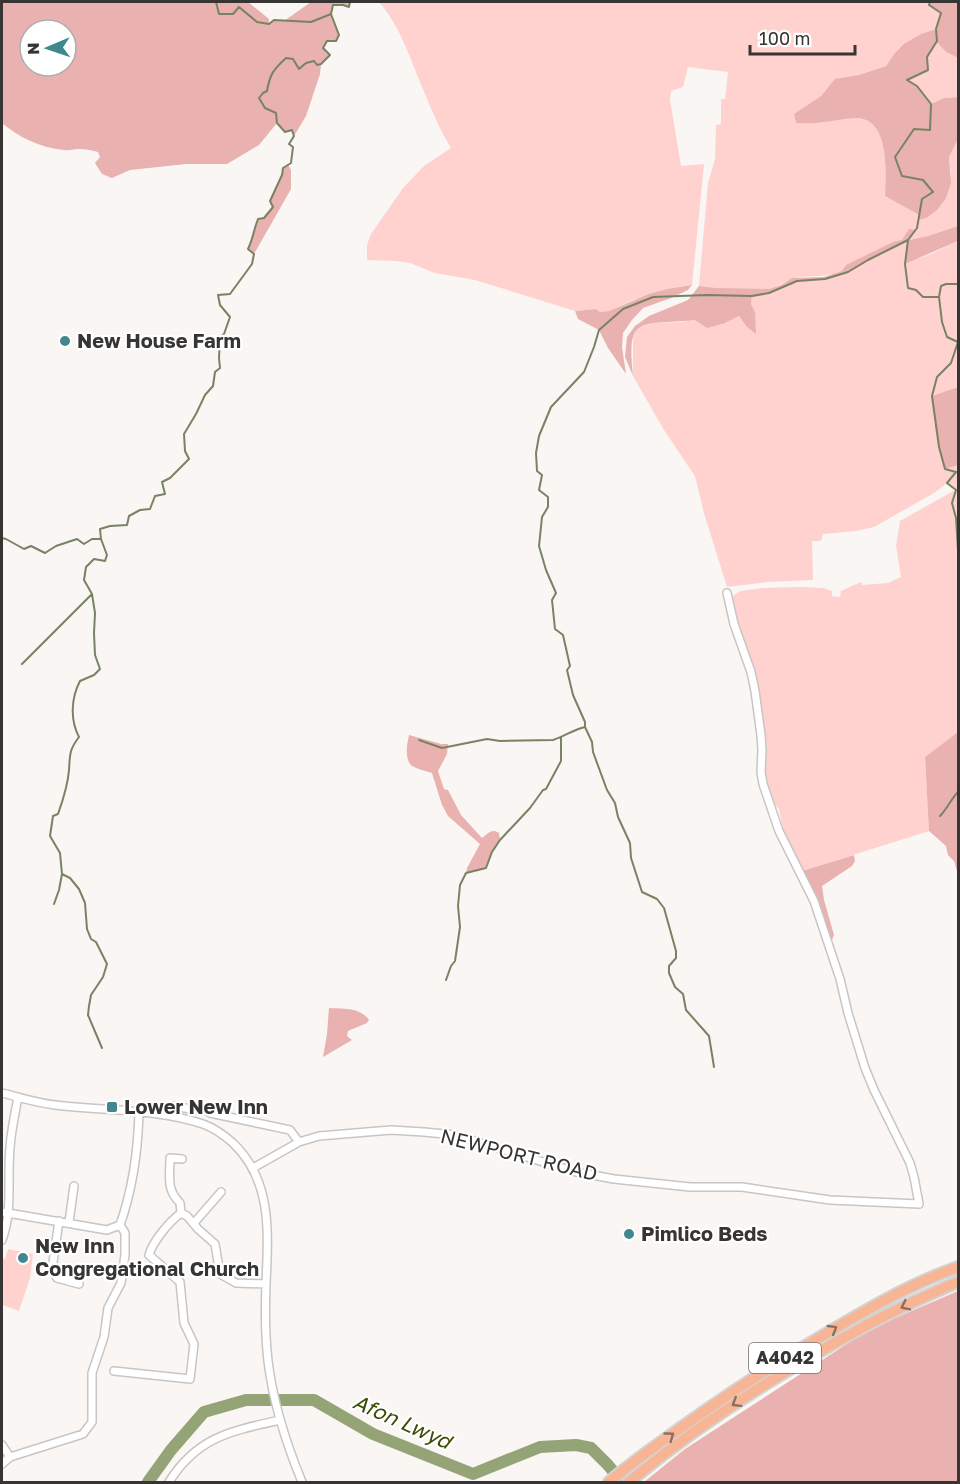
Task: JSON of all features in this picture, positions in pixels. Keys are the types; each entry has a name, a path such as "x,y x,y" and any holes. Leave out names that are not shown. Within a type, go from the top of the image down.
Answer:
{"highway":[{"name":"A4042","path":"609,1482 723,1397 785,1358 856,1316 937,1274 958,1266"},
{"name":"A4042","path":"630,1481 730,1407 794,1368 867,1325 958,1282"}],"street":[{"name":"NEWPORT ROAD","path":"253,1168 299,1142 319,1136 391,1130 455,1135 576,1172 614,1179 690,1186 742,1187 830,1200 920,1204 910,1163 865,1068 840,979 814,901 779,831 763,784 761,735 755,691 727,593"},
{"path":"2,1093 53,1105 180,1117 205,1124 237,1147 253,1168 262,1192 267,1223 266,1334 272,1386 280,1420 302,1482"},
{"path":"2,1240 10,1148 18,1097"},
{"path":"164,1115 172,1106 206,1112 290,1130 299,1142"},
{"path":"5,1213 107,1230 120,1225 129,1200 136,1162 139,1112"},
{"path":"181,1213 180,1203 173,1196 170,1187 170,1158 182,1159"},
{"path":"69,1222 74,1186"},
{"path":"194,1223 221,1192"},
{"path":"181,1213 187,1216 214,1244 220,1274 236,1284 266,1284"},
{"path":"114,1371 190,1379 194,1344 184,1323 180,1282 149,1255 151,1246 174,1218 181,1213"},
{"path":"58,1221 52,1269 57,1278 79,1284"},
{"path":"2,1464 10,1456 83,1434 92,1422 92,1373 104,1337 108,1308 121,1283 125,1255 125,1233 120,1225"},
{"path":"169,1482 187,1457 208,1442 241,1429 280,1420"},
{"path":"2,1445 10,1456"}],"shaded area":[{"path":"2,2 248,2 269,19 269,24 274,20 284,21 311,2 350,2 349,7 333,5 331,14 339,35 336,41 327,41 323,47 330,55 321,64 320,74 306,116 294,136 292,130 285,132 277,123 259,145 227,164 186,164 130,170 112,178 102,174 95,163 100,157 98,152 47,147 15,133 2,123"},
{"path":"379,2 930,2 929,5 941,13 936,29 921,34 894,54 886,66 835,80 821,96 794,114 796,123 856,118 867,120 875,127 884,148 885,196 919,215 919,220 951,175 949,157 958,139 958,226 908,240 905,263 958,241 958,387 932,396 945,469 958,465 958,732 925,757 929,831 802,871 784,834 779,809 773,803 765,782 763,725 731,601 734,595 741,591 762,588 823,588 832,591 832,596 840,597 841,591 861,582 862,585 888,583 901,577 896,546 900,521 955,490 947,483 934,493 874,527 823,534 821,541 812,541 813,580 727,587 695,476 664,430 633,376 633,337 642,326 695,320 725,323 739,316 746,326 755,312 751,304 752,296 769,293 797,281 825,279 848,272 902,240 886,246 840,272 794,278 769,289 744,290 699,286 708,183 715,159 716,125 721,124 721,99 725,99 728,72 688,67 683,87 671,91 670,100 681,166 704,164 692,285 667,289 609,311 600,312 596,309 575,311 475,280 435,273 410,263 367,260 367,245 371,234 403,188 424,166 451,148 432,112 399,33"},
{"path":"930,2 958,2 958,58 946,52 937,42 927,57 928,70 908,80 917,86 931,104 944,98 958,97 958,139 949,157 951,183 946,198 937,210 926,218 918,220 919,215 885,196 884,148 875,127 867,120 848,118 817,123 796,123 794,114 821,96 835,79 859,75 886,66 904,44 921,34 936,29 940,13 929,5"},
{"path":"937,41 946,52 958,58 958,97 944,98 931,104 917,86 907,80 928,70 927,57"},
{"path":"288,165 291,170 291,189 254,254 248,249 258,219 264,218 272,207 270,201 283,168"},
{"path":"958,226 958,241 905,264 907,241 848,272 825,279 797,281 769,293 752,296 751,304 755,312 756,334 739,316 707,328 695,320 660,322 642,326 635,332 632,341 633,376 625,357 627,337 635,326 649,316 688,300 699,286 769,289 792,278 824,277 842,271 846,265 893,242 902,240 909,229 915,230 909,240"},
{"path":"692,285 688,290 671,298 643,308 632,320 623,333 622,347 626,374 599,330 578,319 575,311 596,309 600,312 609,311 649,294"},
{"path":"958,387 958,465 945,469 939,447 932,396"},
{"path":"958,732 958,874 946,846 929,831 925,757"},
{"path":"409,735 448,744 447,754 438,771 444,789 448,790 461,815 482,838 492,831 499,833 500,840 486,868 466,873 480,844 448,816 432,773 409,763 407,751"},
{"path":"854,855 855,861 852,866 822,886 834,935 831,942 802,871"},
{"path":"329,1008 356,1011 369,1020 348,1031 347,1036 352,1040 323,1057 327,1034"},
{"path":"8,1249 33,1254 30,1278 19,1311 2,1305 2,1258 5,1259"},
{"path":"958,1291 958,1482 644,1482 685,1449 870,1329"}],"waterway":[{"path":"216,2 219,14 233,14 239,7 257,22 269,24 274,20 311,22 331,14"},
{"path":"54,904 62,874 60,853 50,836 53,816 58,814 66,786 73,746 79,737 74,723 73,702 80,681 94,675 100,669 95,655 95,613 92,594 84,580 86,567 94,559 105,561 107,555 100,529 127,525 129,516 140,510 150,509 155,496 165,494 162,482 170,478 189,459 185,451 184,434 205,395 213,386 215,372 220,368 220,337 224,334 230,317 220,305 218,295 230,294 252,264 254,254 248,249 258,219 264,218 273,207 270,201 283,168 291,163 293,147 289,144 294,136 292,130 285,132 277,123 276,113 265,108 259,98 267,91 273,73 286,58 293,59 299,69 306,63 314,61 317,65 321,64 330,55 323,48 327,41 336,41 339,35 331,14 333,5 349,7 350,2"},
{"path":"930,2 929,5 941,13 936,29 937,41 927,57 928,70 907,80 917,86 931,104 930,130 914,129 895,157 902,176 923,180 933,192 922,199 917,228 908,240 905,264 908,288 916,290 923,297 939,297 942,322 947,337 958,342 951,363 937,377 932,396 939,447 945,469 956,472 947,483 956,490 952,503 956,518 958,550"},
{"path":"714,1067 709,1036 686,1010 683,994 675,987 669,973 669,966 676,958 676,951 664,908 657,899 642,892 631,858 630,843 618,817 615,803 607,790 585,722 573,695 567,670 570,666 563,635 555,629 552,600 556,593 539,546 542,517 548,507 548,497 539,490 542,475 537,471 536,453 539,436 551,407 584,372 599,330 623,309 653,297 752,296 769,293 797,281 825,279 848,272 908,240"},
{"path":"939,297 941,286 958,284"},
{"path":"2,538 24,549 31,546 45,553 56,546 77,539 84,544 92,539 100,539"},
{"path":"22,664 92,594"},
{"path":"419,740 442,748 487,739 500,741 553,740 585,727"},
{"path":"446,980 455,961 460,927 458,906 460,885 466,873 486,868 500,840 546,789 561,761 561,737"},
{"path":"940,816 958,792"},
{"path":"62,874 70,878 79,889 85,903 87,929 107,964 103,977 91,995 88,1015 102,1048"},
{"name":"Afon Lwyd","path":"148,1482 171,1450 204,1412 246,1400 314,1400 373,1434 473,1474 540,1447 576,1445 591,1448 622,1482"}],"place":[{"name":"New House Farm","path":"65,341"},
{"name":"Lower New Inn","path":"112,1107"},
{"name":"Pimlico Beds","path":"629,1234"},
{"name":"New Inn Congregational Church","path":"23,1258"}]}
